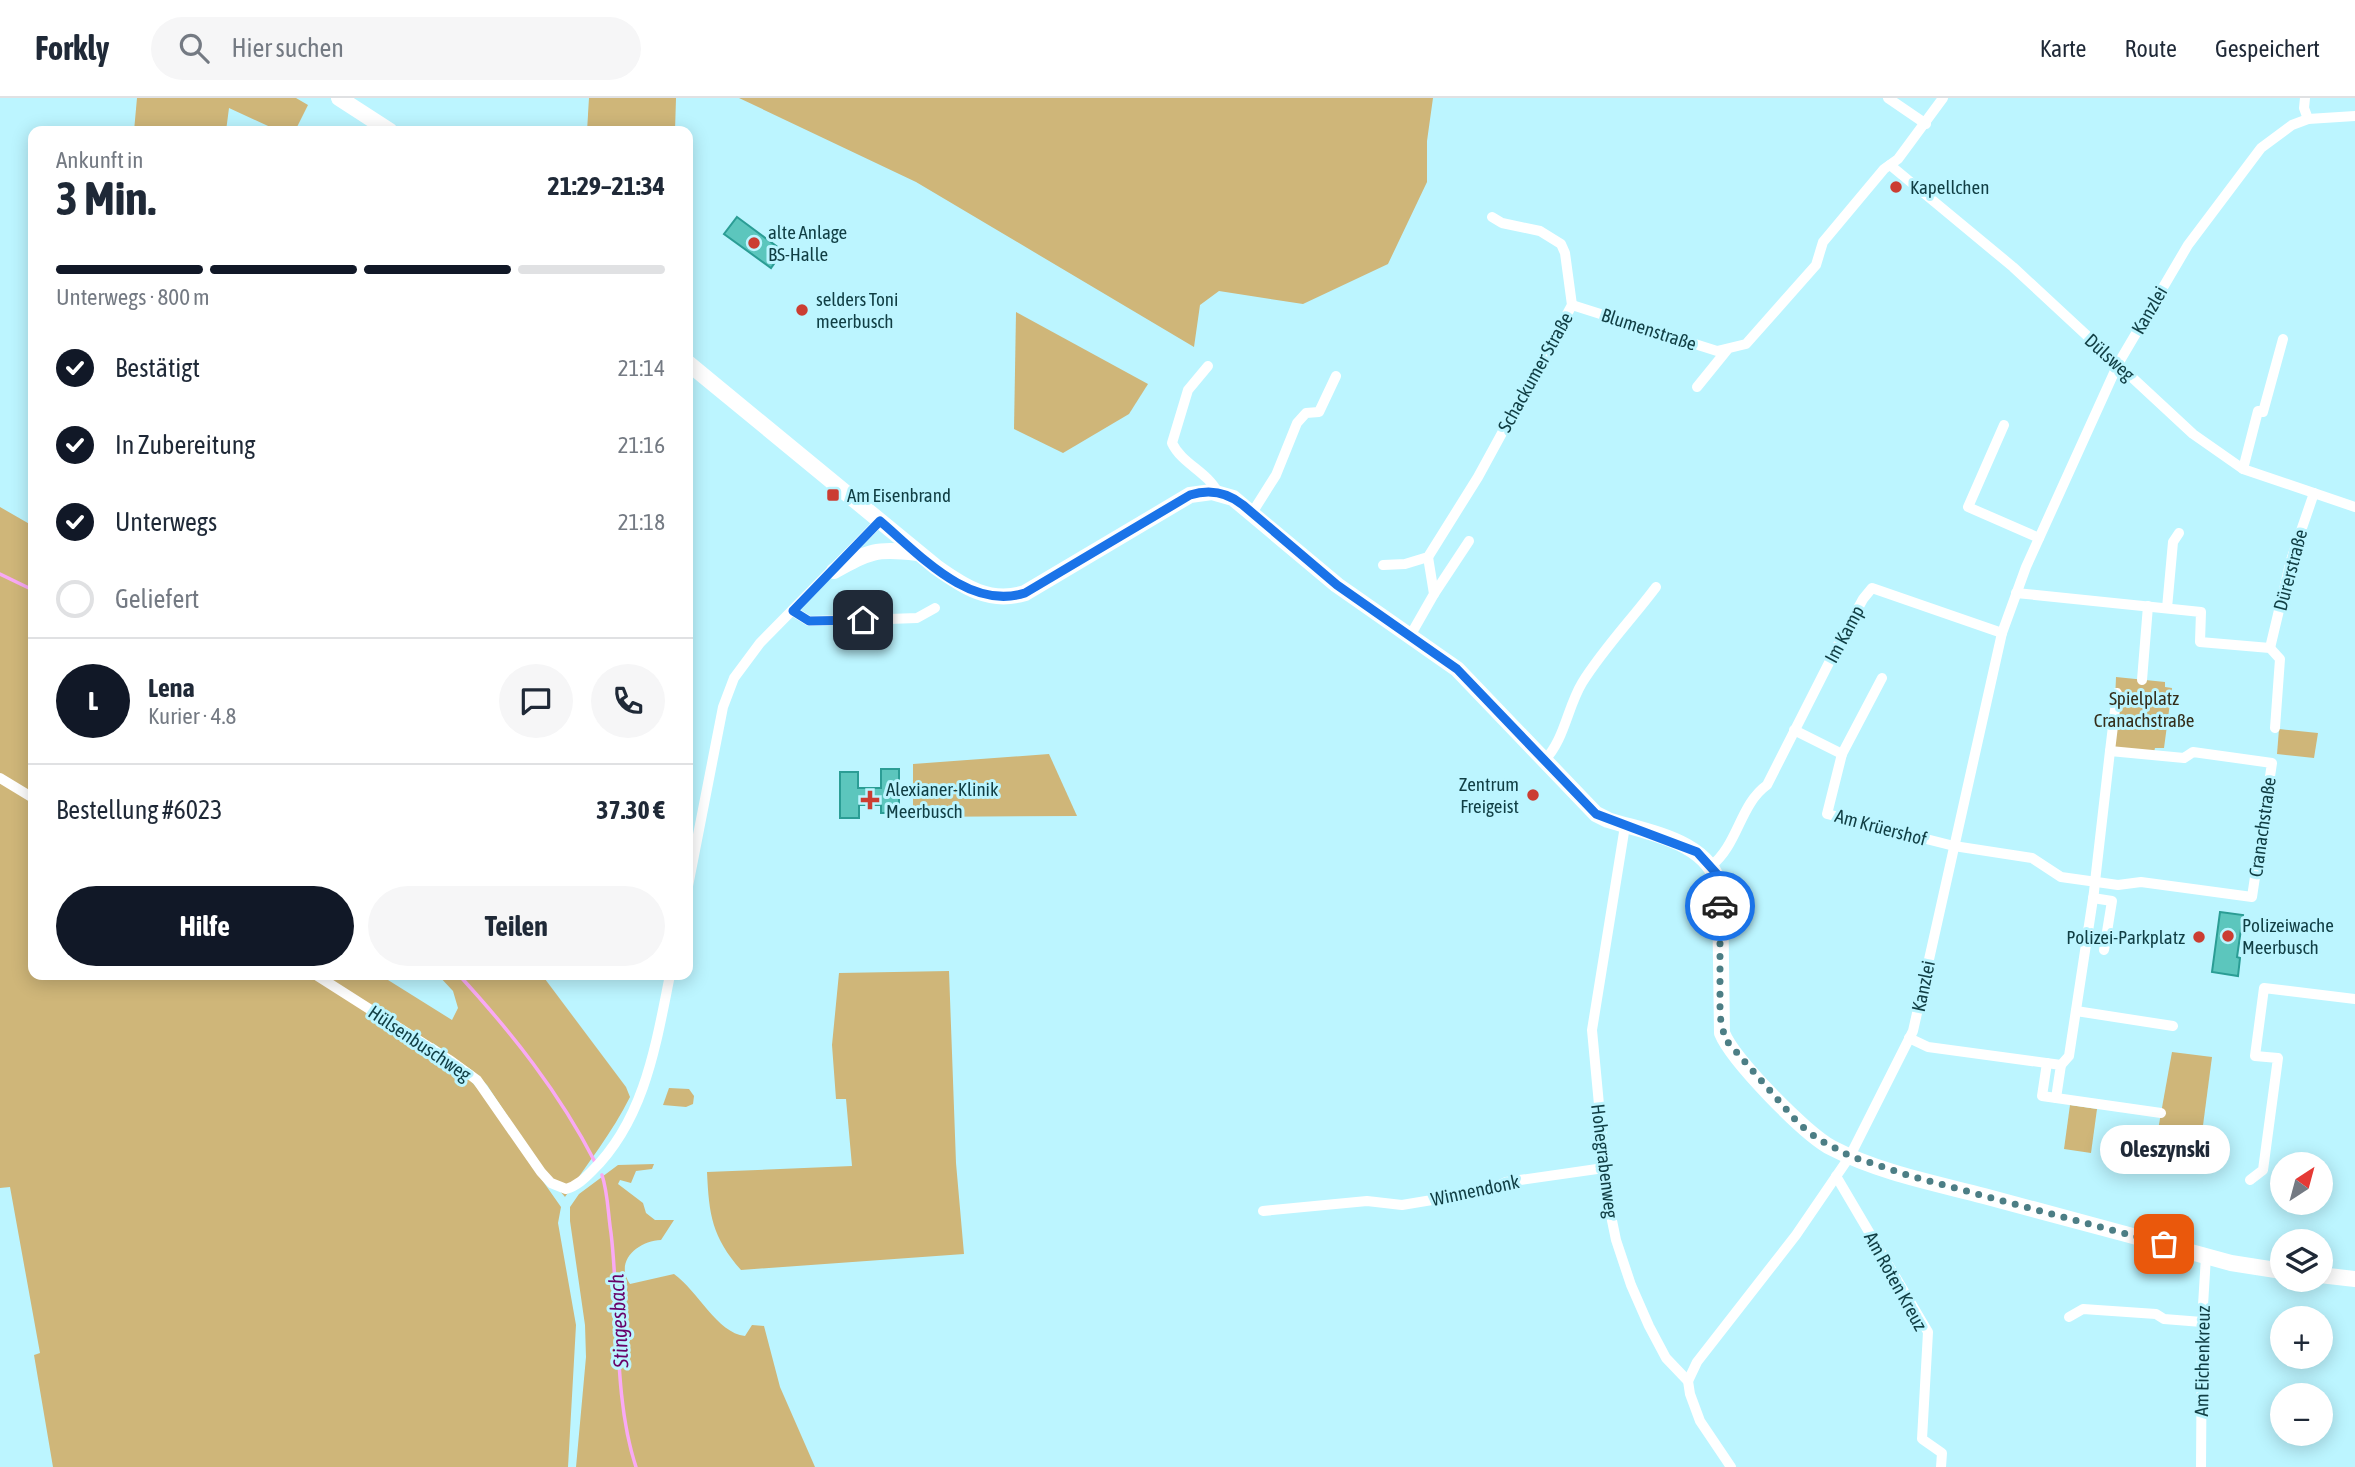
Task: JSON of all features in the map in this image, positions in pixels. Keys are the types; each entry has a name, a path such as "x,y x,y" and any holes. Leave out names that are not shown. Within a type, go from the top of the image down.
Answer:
{"main road":[{"path":"339,98 382,126"},
{"path":"693,367 919,553 971,590 996,598 1016,596 1196,493 1218,493 1237,500 1348,593 1465,677 1596,814 1685,845 1712,866 1720,888 1720,1016 1725,1039 1799,1124 1818,1139 1850,1156 1910,1176 2206,1256 2270,1269"},
{"path":"834,570 872,551 890,549 919,553"},
{"path":"2333,1276 2355,1279"}],"street":[{"path":"1888,98 1926,124"},
{"name":"Blumenstraße","path":"1572,305 1717,351 1746,344 1757,335 1816,265 1823,242 1926,124 1943,98"},
{"path":"2305,98 2304,108 2308,120"},
{"name":"Kanzlei","path":"1688,1381 1697,1362 1760,1285 1850,1156 1909,1038 2002,633 2039,538 2118,364 2188,245 2261,148 2292,125 2308,120 2355,116"},
{"name":"Dülsweg","path":"1890,165 2013,267 2193,434 2243,469 2355,507"},
{"name":"Schackumer Straße","path":"1428,557 1478,477 1572,305 1565,253 1561,244 1540,230 1502,223 1492,217"},
{"path":"2243,469 2258,411 2263,412 2283,339"},
{"name":"Blumenstraße","path":"1697,387 1727,350"},
{"path":"1208,366 1188,390 1172,443 1176,451 1210,481 1218,493"},
{"path":"1252,513 1276,475 1297,423 1306,413 1319,412 1336,376"},
{"path":"2004,425 1968,507 2039,538"},
{"name":"Dürerstraße","path":"2275,728 2280,659 2270,648 2291,560 2314,493"},
{"path":"693,862 726,697 748,658 880,521"},
{"path":"2168,608 2173,542 2179,533"},
{"path":"1410,636 1469,541"},
{"path":"1383,565 1405,564 1428,557 1434,594"},
{"path":"1544,761 1559,743 1572,703 1592,666 1656,587"},
{"name":"Im Kamp","path":"1712,866 1728,849 1758,791 1767,785 1863,599 1872,588 2002,633"},
{"path":"2016,593 2201,611 2200,642 2270,648"},
{"path":"2142,680 2148,606"},
{"path":"793,611 809,621 917,618 935,608"},
{"path":"1794,730 1842,754 1882,678"},
{"path":"2056,1098 2061,1065 2069,1056 2076,1011 2093,898 2117,693"},
{"name":"Cranachstraße","path":"1954,846 2032,858 2061,877 2118,885 2141,881 2252,897 2272,763 2193,752 2184,758 2110,751"},
{"name":"Am Krüershof","path":"1842,754 1827,814 1954,846"},
{"path":"0,778 28,796"},
{"name":"Hohegrabenweg","path":"1625,826 1592,1030 1604,1168 1616,1240 1631,1285 1666,1358 1688,1381 1694,1407 1731,1467"},
{"path":"2093,898 2112,901 2104,950"},
{"name":"Hülsenbuschweg","path":"324,980 477,1080 541,1172 551,1183 563,1188 575,1186 607,1156 642,1093 669,980"},
{"path":"2250,1180 2263,1170 2278,1058 2255,1056 2263,988 2355,999"},
{"path":"2076,1011 2174,1026"},
{"path":"1909,1038 1928,1047 2061,1065"},
{"path":"2047,1063 2042,1096 2161,1113"},
{"name":"Winnendonk","path":"1264,1211 1367,1201 1402,1205 1486,1191 1506,1182 1604,1168"},
{"name":"Am Roten Kreuz","path":"1836,1176 1927,1332 1922,1439 1942,1453 1941,1467"},
{"name":"Am Eichenkreuz","path":"2201,1467 2202,1322 2206,1256"},
{"path":"2069,1317 2083,1309 2156,1314 2164,1319 2202,1322"}],"green space":[{"path":"137,98 296,98 308,105 298,126 268,126 229,108 227,126 134,126"},
{"path":"589,98 676,98 675,126 587,126"},
{"path":"739,98 1433,98 1427,141 1427,182 1388,264 1303,304 1219,291 1200,305 1194,347 916,182"},
{"path":"1016,312 1148,384 1129,414 1063,453 1014,429"},
{"path":"0,507 28,523 28,980 388,980 452,1020 458,1008 453,991 443,980 546,980 626,1087 630,1097 565,1197 544,1172 487,1085 473,1071 433,1043 428,1050 467,1077 479,1090 561,1207 558,1223 576,1325 568,1467 53,1467 34,1355 40,1353 10,1187 0,1188 0,779 4,780 0,777"},
{"name":"Spielplatz Cranachstraße","path":"2116,677 2165,682 2165,687 2172,688 2164,748 2155,748 2154,752 2113,750"},
{"path":"2279,729 2318,733 2314,758 2277,754"},
{"path":"1049,754 1077,816 913,817 913,764"},
{"path":"949,971 956,1163 964,1254 741,1270 724,1247 714,1225 707,1172 852,1166 846,1099 836,1099 832,1045 839,973"},
{"path":"2172,1052 2212,1057 2200,1148 2156,1141"},
{"path":"669,1088 689,1089 694,1096 693,1104 686,1107 663,1105"},
{"path":"2070,1105 2097,1109 2091,1153 2064,1149"},
{"path":"654,1164 652,1169 636,1171 631,1183 620,1180 618,1184 643,1203 646,1213 655,1220 674,1220 661,1240 644,1244 631,1254 625,1268 630,1284 674,1274 717,1320 735,1333 745,1336 752,1325 764,1326 780,1387 815,1467 576,1467 586,1357 585,1325 570,1207 579,1194 618,1165"}],"building":[{"name":"alte Anlage BS-Halle","path":"737,217 783,251 771,268 724,234"},
{"name":"Alexianer-Klinik Meerbusch","path":"881,769 899,769 899,813 881,813 881,805 859,805 859,818 840,818 840,772 858,772 858,788 881,788"},
{"name":"Polizeiwache Meerbusch","path":"2220,912 2243,915 2237,957 2240,958 2238,976 2212,972"},
{"path":"2150,1253 2167,1257 2163,1272 2146,1267"}],"waterway":[{"name":"Stingesbach","path":"0,574 28,588"},
{"name":"Stingesbach","path":"463,980 498,1019 550,1087 595,1162"},
{"name":"Stingesbach","path":"602,1175 614,1261 620,1382 636,1467"}],"way so far":[{"path":"1720,906 1722,1033 1728,1045 1799,1124 1818,1139 1850,1156 1910,1176 2164,1244"}],"place":[{"name":"Kapellchen","path":"1896,187"},
{"name":"alte Anlage BS-Halle","path":"754,243"},
{"name":"selders Toni meerbusch","path":"802,310"},
{"name":"Am Eisenbrand","path":"833,495"},
{"name":"Zentrum Freigeist","path":"1533,795"},
{"name":"Alexianer-Klinik Meerbusch","path":"870,800"},
{"name":"Polizeiwache Meerbusch","path":"2228,936"},
{"name":"Polizei-Parkplatz","path":"2199,937"},
{"name":"Oleszynski","path":"2164,1244"}],"route":[{"path":"863,620 809,621 793,611 880,521 957,582 996,598 1025,593 1190,495 1205,492 1227,495 1237,500 1337,585 1457,669 1596,814 1685,845 1697,852 1716,873 1720,888 1720,906"}]}
